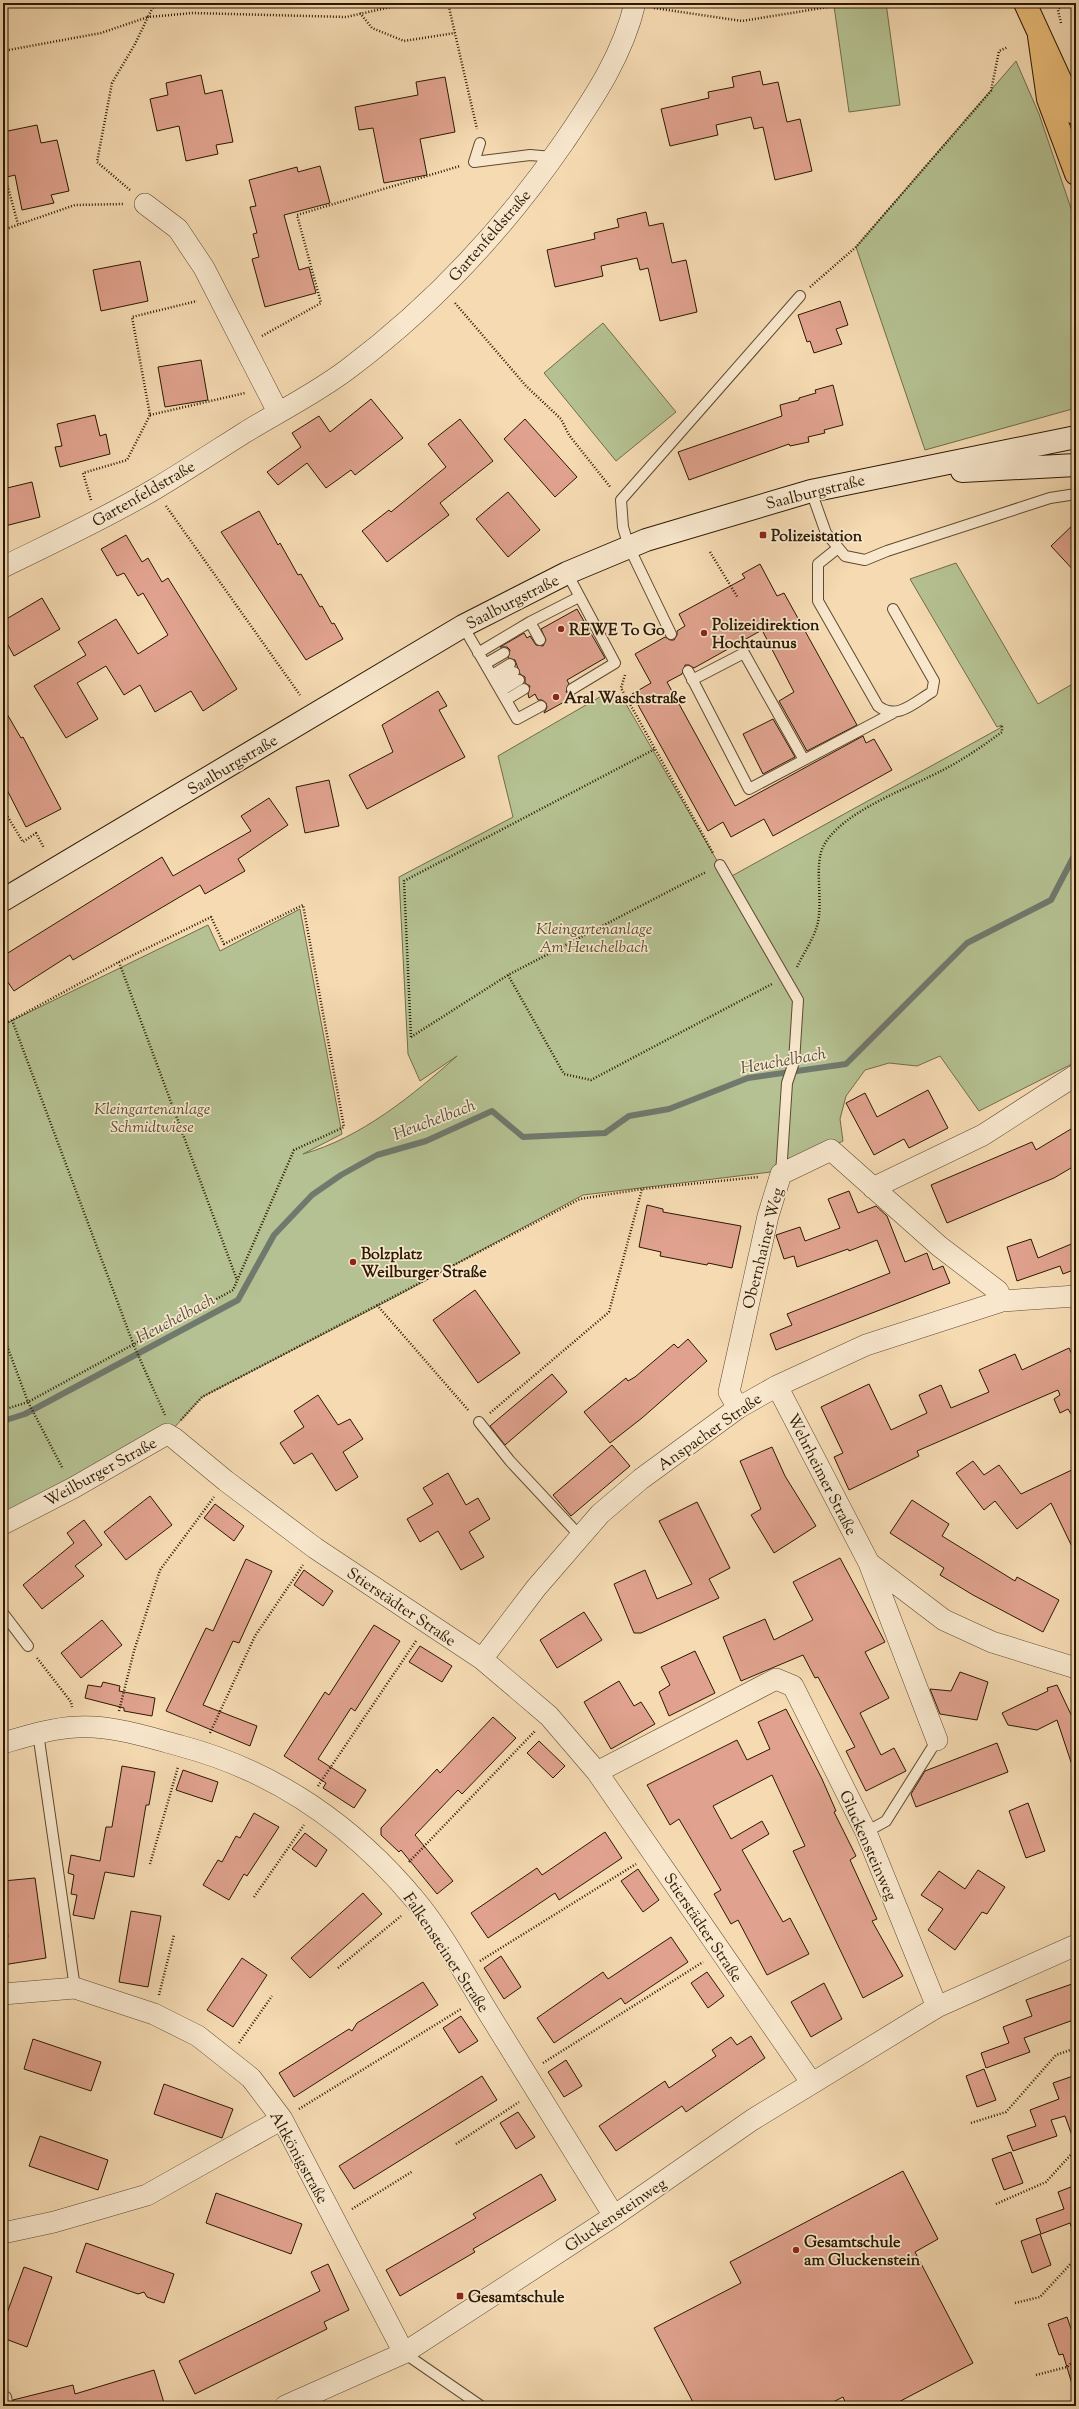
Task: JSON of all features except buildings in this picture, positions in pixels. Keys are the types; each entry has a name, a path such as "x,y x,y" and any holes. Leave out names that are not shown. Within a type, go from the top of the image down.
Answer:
{"main road":[{"path":"1025,3 1076,114"},
{"path":"1039,36 1048,99 1076,174"}],"street":[{"name":"Gartenfeldstraße","path":"3,567 97,520 154,489 278,412 321,388 347,370 442,289 494,234 553,157 613,64 630,25 635,4"},
{"path":"145,204 178,229 204,268 246,345 278,412"},
{"name":"Saalburgstraße","path":"3,900 463,626 567,573 629,547 696,524 811,491 885,474 1076,437"},
{"path":"885,474 1076,465"},
{"path":"873,1188 983,1135 1076,1075"},
{"name":"Obernhainer Weg","path":"738,1408 729,1392 768,1216 780,1174 831,1150 939,1246 998,1291 1002,1301"},
{"name":"Anspacher Straße","path":"482,1659 580,1536 600,1514 642,1479 738,1408 777,1386 866,1345 1002,1301 1076,1296"},
{"name":"Wehrheimer Straße","path":"777,1386 869,1563 937,1740"},
{"name":"Weilburger Straße","path":"3,1524 73,1488 169,1432 194,1453"},
{"name":"Stierstädter Straße","path":"194,1453 226,1481 315,1548 427,1624 482,1659 549,1716 597,1772 719,1952 811,2082"},
{"name":"Wehrheimer Straße","path":"869,1563 944,1620 992,1642 1076,1668"},
{"name":"Gluckensteinweg","path":"597,1772 776,1679 793,1686 866,1832 937,2007"},
{"name":"Falkensteiner Straße","path":"3,1743 38,1733 78,1727 114,1730 193,1749 252,1770 312,1804 354,1838 418,1902 463,1971 614,2216"},
{"name":"Gluckensteinweg","path":"286,2406 316,2400 404,2353 614,2216 752,2120 811,2082 937,2007 1076,1945"},
{"name":"Altkönigstraße","path":"3,1994 75,1988 154,2014 198,2036 228,2058 251,2078 282,2119 404,2353"},
{"path":"3,2233 54,2222 147,2195 282,2119"}],"lane":[{"path":"480,143 474,162 530,155 553,157"},
{"path":"671,634 629,547 623,527 621,500 800,296"},
{"path":"811,491 826,533 845,556 865,560 887,551 1050,498 1076,494"},
{"path":"838,548 818,564 818,601 878,706 886,712 893,713"},
{"path":"567,573 615,663 572,689"},
{"path":"478,652 530,622 579,597"},
{"path":"804,760 744,653 690,676 749,789 804,760 893,713 932,692 934,681 893,608"},
{"path":"530,622 535,638"},
{"path":"463,626 518,719 541,706"},
{"path":"485,664 504,653"},
{"path":"499,687 517,676 499,687"},
{"path":"720,865 798,1000 794,1062 787,1083 780,1174"},
{"path":"479,1422 510,1461 580,1536"},
{"path":"3,1614 28,1646"},
{"path":"38,1733 75,1988"},
{"path":"866,1832 886,1820 937,1740"},
{"path":"404,2353 481,2406"}],"path":[{"path":"145,204 98,162 112,82 135,44 155,3"},
{"path":"3,51 101,33 148,17 193,13 346,17 409,3"},
{"path":"448,3 475,119"},
{"path":"635,4 742,21 853,3"},
{"path":"1060,23 1058,10 1062,3"},
{"path":"360,14 372,28 404,41 455,33"},
{"path":"800,296 856,247 991,91 999,51 1008,47"},
{"path":"246,345 321,303 297,215 474,162"},
{"path":"3,185 7,184 18,224"},
{"path":"3,230 75,205 145,204"},
{"path":"442,289 526,386 561,419 569,435 607,484"},
{"path":"97,520 83,474 127,460 150,415 132,317 219,295"},
{"path":"150,415 267,388"},
{"path":"154,489 300,695"},
{"path":"710,552 738,598"},
{"path":"627,668 621,688 720,865 508,975 411,1037 404,881 655,749"},
{"path":"508,975 564,1074 591,1080 787,980 817,926 820,894 819,869 823,846 844,824 876,802 943,770 974,752 1002,732 1002,725"},
{"path":"3,809 23,842 36,833 44,848"},
{"path":"3,1025 119,962 211,917 224,944 303,904 344,1127 294,1150 233,1290 134,1346 28,1402 3,1410"},
{"path":"119,962 237,1281"},
{"path":"12,1020 134,1346 169,1432 202,1398 580,1199 642,1189 780,1174"},
{"path":"377,1305 479,1422 608,1312 642,1189"},
{"path":"3,1335 30,1407 73,1488"},
{"path":"114,1730 134,1651 160,1570 226,1481"},
{"path":"150,1864 193,1749 255,1636 315,1548"},
{"path":"254,1897 427,1624"},
{"path":"28,1646 71,1702 78,1727"},
{"path":"394,1877 549,1716"},
{"path":"463,1971 653,1853"},
{"path":"338,1968 418,1902"},
{"path":"154,2014 174,1935"},
{"path":"456,2144 531,2082 719,1952"},
{"path":"228,2058 272,1996"},
{"path":"282,2119 479,1998"},
{"path":"970,2123 1006,2112 1056,2055 1076,2048"},
{"path":"996,2204 1046,2182 1076,2149"},
{"path":"334,2219 413,2172"},
{"path":"1015,2303 1040,2297 1076,2258"},
{"path":"1036,2375 1067,2367 1076,2359"}],"green space":[{"path":"853,3 886,3 900,105 849,112 834,6"},
{"path":"1016,61 1039,114 1076,223 1076,408 925,450 856,247"},
{"path":"603,323 676,412 616,461 544,373"},
{"path":"956,563 1038,704 1076,682 1076,1062 979,1111 940,1056 917,1066 889,1063 865,1070 846,1096 840,1119 843,1141 779,1171 583,1195 395,1297 202,1397 172,1430 3,1524 3,1025 208,925 220,951 300,909 342,1134 303,1154 324,1147 345,1137 385,1114 423,1086 457,1056 420,1081 408,1054 399,877 513,817 498,756 610,691 626,704 723,871 730,877 1000,728 1002,725 997,727 910,579"}],"waterway":[{"name":"Heuchelbach","path":"3,1421 25,1414 238,1300 274,1235 312,1195 341,1175 377,1155 426,1141 492,1111 523,1137 605,1133 629,1116 669,1109 748,1078 846,1064 967,943 1051,900 1076,852"}],"place":[{"name":"Polizeistation","path":"763,535"},
{"name":"REWE To Go","path":"561,629"},
{"name":"Polizeidirektion Hochtaunus","path":"704,633"},
{"name":"Aral Waschstraße","path":"556,697"},
{"name":"Bolzplatz Weilburger Straße","path":"353,1262"},
{"name":"Gesamtschule am Gluckenstein","path":"796,2250"},
{"name":"Gesamtschule","path":"460,2296"}],"park label":[{"name":"Kleingartenanlage Am Heuchelbach","path":"594,937"},
{"name":"Kleingartenanlage Schmidtwiese","path":"152,1117"}]}
